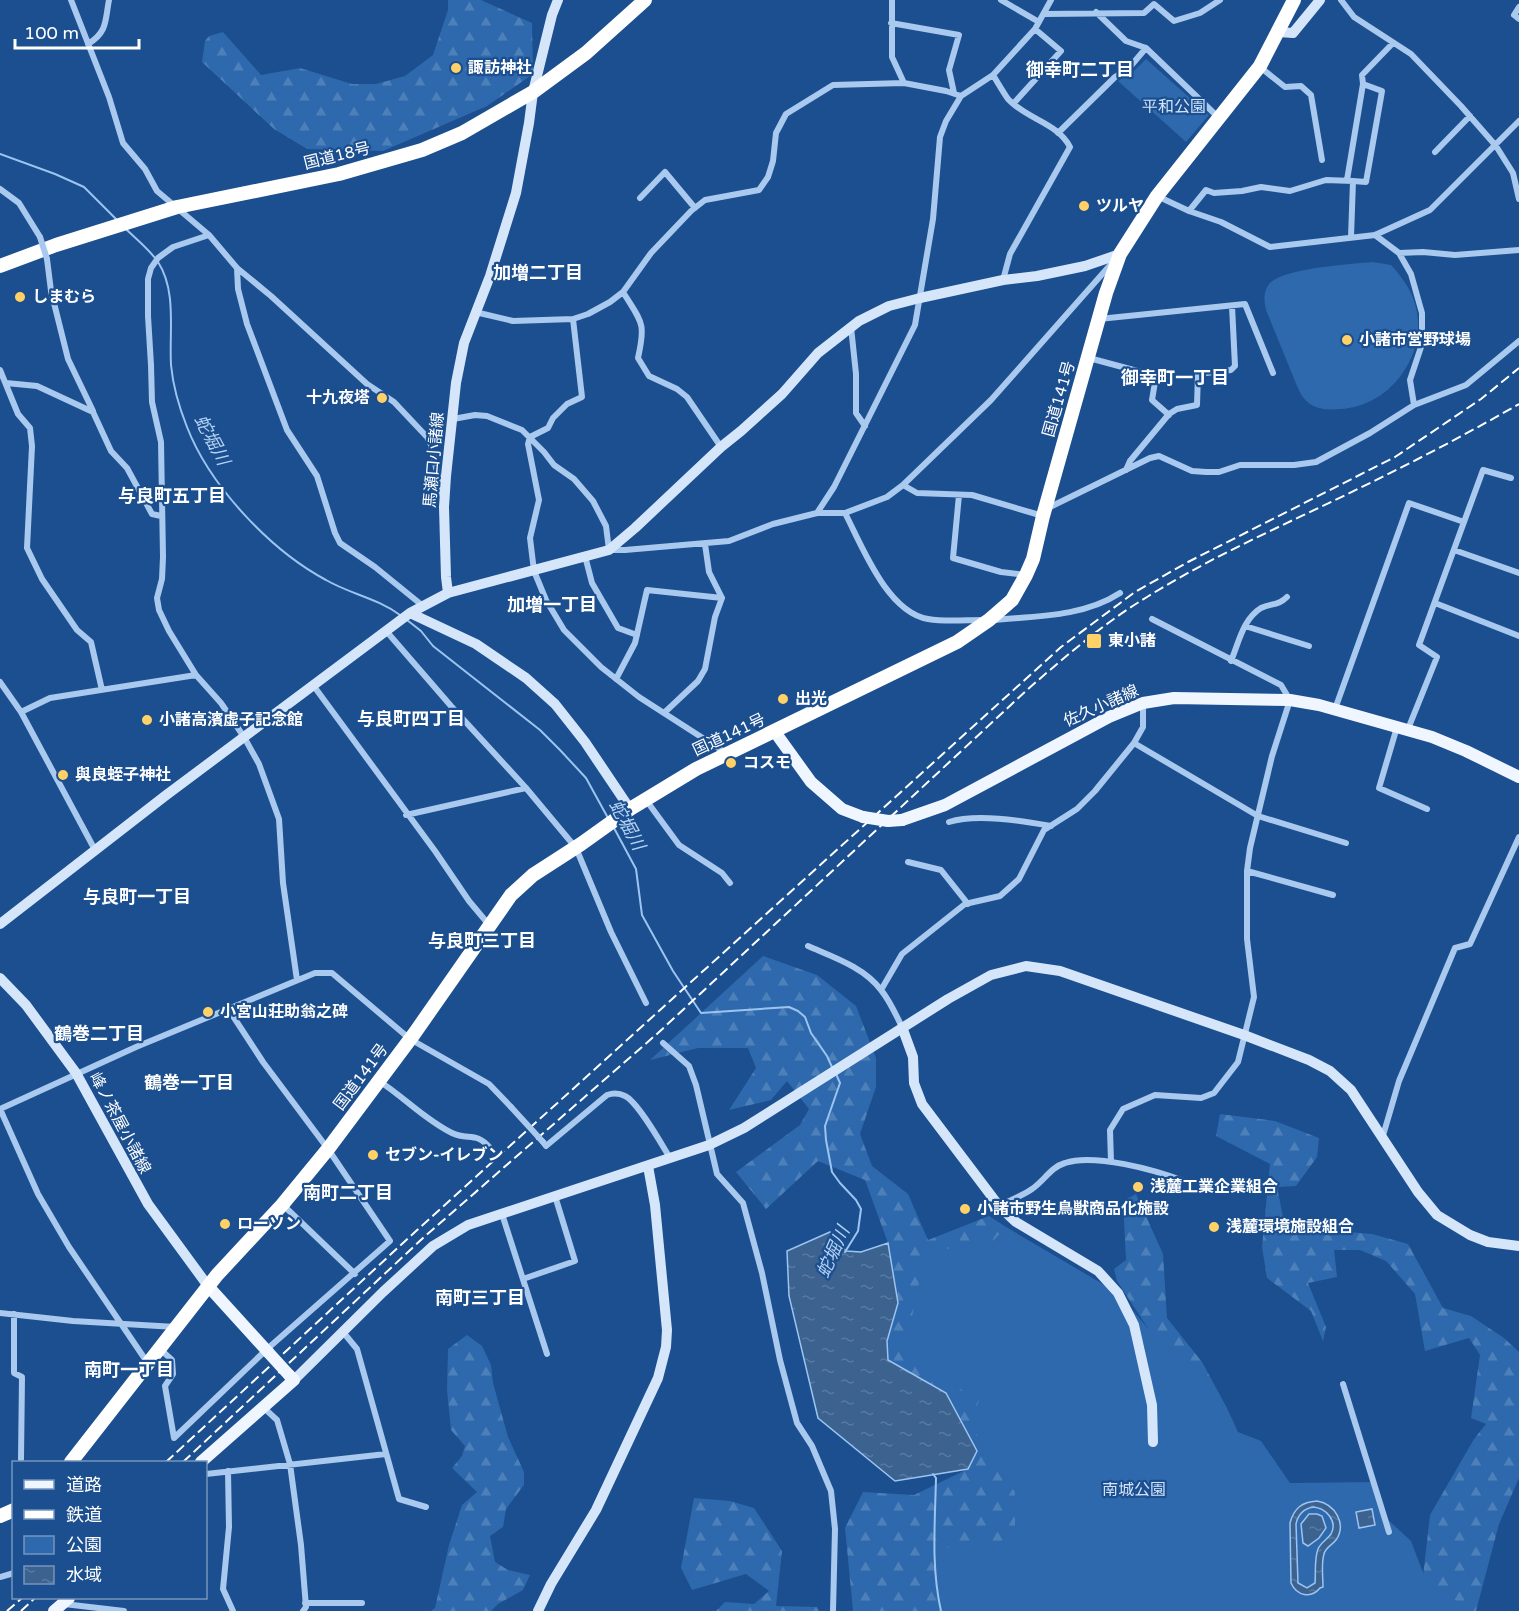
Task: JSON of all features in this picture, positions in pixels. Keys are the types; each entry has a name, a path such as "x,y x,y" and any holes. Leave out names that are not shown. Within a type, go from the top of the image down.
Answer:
{"highway":[{"name":"国道18号","path":"0,266 56,245 177,207 339,174 422,150 462,134 533,92 586,53 645,0"},
{"name":"国道141号","path":"72,1461 208,1286 232,1257 282,1205 328,1149 410,1039 511,895 533,875 576,848 630,809 696,769 957,642 989,620 1012,600 1033,559 1088,357 1120,254 1142,216 1260,66 1294,0"}],"main road":[{"name":"佐久小諸線","path":"775,732 811,782 842,809 863,817 888,821 902,820 945,805 1109,717 1143,703 1174,698 1290,700 1335,709 1448,743 1519,777"},
{"path":"202,1461 264,1408 291,1378 208,1286"}],"street":[{"path":"71,0 109,97 123,143 145,169 157,191 208,235 237,268 367,384 394,402 427,437 444,507"},
{"path":"88,44 98,38 103,31 109,0"},
{"name":"馬瀬口小諸線","path":"448,593 444,507 456,383 464,343 490,276 516,192 533,92 552,15 558,0"},
{"path":"892,0 892,57 904,83"},
{"path":"1001,0 1039,22"},
{"path":"817,513 834,487 915,325 933,219 940,137 957,95 993,75 1035,29 1052,0"},
{"path":"1044,14 1144,13 1154,4 1174,21 1200,13 1220,0"},
{"path":"1279,32 1293,33 1320,0"},
{"path":"1341,0 1354,17 1411,54 1470,116 1496,146 1513,173 1519,199"},
{"path":"1519,7 1514,15 1519,19"},
{"path":"1096,12 1126,41 1146,48 1219,118"},
{"path":"891,23 959,35 949,70 957,95"},
{"path":"1014,104 1061,51 1035,29"},
{"path":"1351,237 1350,180 1363,84 1362,75 1393,43"},
{"path":"1058,133 1115,77 1129,68 1146,48"},
{"path":"1260,66 1285,87 1300,86 1311,95 1323,160"},
{"path":"993,75 1014,104 1065,137 1070,147 1010,254 1003,280"},
{"path":"475,312 513,321 573,319 603,306 623,292 651,253 705,200 759,190 768,177 773,160 776,133 786,114 833,85 904,83 957,95"},
{"path":"1189,211 1206,190 1214,193 1261,187 1290,191 1326,180 1366,182 1382,91 1363,84"},
{"path":"1436,152 1470,116"},
{"path":"1157,196 1189,211 1221,222 1270,247 1375,235 1430,210 1519,121"},
{"path":"640,198 665,172 695,208"},
{"path":"0,189 19,203 40,237 47,259 51,291 68,359 111,451 127,468 152,514 161,516"},
{"path":"208,235 173,247 158,258 151,268 148,279 152,402 161,442 163,557 158,598 159,610 196,675 221,703 259,764 279,819 283,883 297,981"},
{"path":"1375,235 1399,253 1411,274 1422,313 1422,344 1410,380 1414,405"},
{"path":"1399,253 1424,252 1455,255 1519,250"},
{"path":"609,549 782,394 819,353 859,321 889,306 920,298 1003,280 1085,266 1120,254"},
{"path":"0,923 312,685 410,613 448,593 609,549 729,541 773,524 817,513 845,513 887,497 903,485 991,400 1120,254"},
{"path":"237,268 238,289 251,334 287,430 317,476 340,543 375,567 423,606"},
{"path":"623,292 642,323 644,334 638,358 649,376 677,388 687,397 721,447"},
{"path":"1099,319 1245,304 1274,373"},
{"path":"1125,470 1168,415 1197,405 1198,374 1231,370 1235,366 1232,306"},
{"path":"573,319 582,397 567,404 553,418 548,428 530,437 528,444 539,500 530,538 534,571 546,600 564,630 601,668 664,713 727,753"},
{"path":"851,327 856,374 856,414 865,426"},
{"path":"903,485 917,493 972,495 1044,512 1125,470 1159,456 1192,471 1206,472 1219,472 1240,465 1294,465 1316,462 1370,434 1414,405 1466,385 1519,341"},
{"path":"1088,357 1156,376 1152,400 1168,415"},
{"path":"0,370 18,414 30,428 32,446 27,548 42,579 77,630 91,642 102,690"},
{"path":"6,383 37,386 93,412"},
{"path":"453,419 475,415 487,416 522,430 554,465 574,479 593,501 606,526 609,549"},
{"path":"1427,808 1379,788 1403,728 1437,657 1419,645 1483,470 1511,477"},
{"path":"959,495 953,558 1001,572 1026,575"},
{"path":"1335,709 1409,503 1464,522"},
{"path":"845,513 887,593 904,608 926,619 989,620 1071,612 1104,603 1120,593"},
{"path":"664,713 698,681 705,669 715,617 722,598 709,572 705,544"},
{"path":"1454,550 1519,573"},
{"path":"585,556 592,583 618,628 637,635"},
{"path":"616,679 635,643 647,590 722,598"},
{"path":"1232,661 1247,620 1263,607 1280,603 1287,597"},
{"path":"1435,603 1519,636"},
{"path":"410,613 476,644 526,678 555,704 585,742 630,809"},
{"path":"1111,1162 1110,1130 1123,1109 1155,1095 1201,1098 1214,1094 1238,1062 1254,997 1247,939 1247,871 1250,848 1272,756 1290,700 1281,686 1152,619"},
{"path":"1245,626 1309,646"},
{"path":"387,632 526,788 576,848 611,932 646,1003"},
{"path":"21,712 50,698 196,675"},
{"path":"0,682 21,712 95,850"},
{"path":"312,685 406,815 435,851 469,901 491,926"},
{"path":"882,990 902,954 968,904 1000,897 1019,879 1044,830 1077,809 1095,791 1134,743 1143,727 1143,703"},
{"path":"1134,743 1258,816 1346,843"},
{"path":"406,815 526,788"},
{"path":"646,800 686,852 722,873 730,883"},
{"path":"950,822 961,819 1018,820 1051,826"},
{"path":"1382,1139 1399,1081 1455,948 1470,944 1519,837"},
{"path":"908,862 941,870 968,904"},
{"path":"1247,871 1333,895"},
{"path":"808,946 867,975 882,990 902,1027 913,1057 914,1083 922,1104 999,1206 1016,1222 1098,1271 1118,1293 1134,1325 1152,1405 1153,1442"},
{"path":"291,1378 433,1246 468,1225 709,1145 744,1128 902,1027 991,975 1026,966 1060,971 1244,1035 1309,1060 1330,1071 1351,1090 1418,1192 1437,1215 1470,1235 1488,1242 1519,1246"},
{"path":"147,1363 122,1322 69,1247 38,1194 0,1109 76,1073 315,973 332,973 410,1039 489,1084 546,1146 607,1095 612,1094 628,1097 671,1159"},
{"name":"峰ノ茶屋小諸線","path":"0,978 26,1005 76,1073 148,1204 208,1286"},
{"path":"159,1348 172,1360 173,1374 165,1386 174,1438 390,1241 328,1149 263,1062 229,1010"},
{"path":"663,1043 678,1054 692,1073 717,1174 743,1203 762,1273 780,1360 797,1424 812,1446 831,1491 835,1529 833,1611"},
{"path":"378,1081 396,1092 431,1121 456,1135 483,1139 490,1148"},
{"path":"999,1206 1033,1188 1064,1163 1111,1162 1160,1172 1184,1181"},
{"path":"538,1611 551,1584 596,1510 658,1378 666,1347 667,1330 648,1166"},
{"path":"523,1279 575,1261 555,1196"},
{"path":"282,1205 355,1274"},
{"path":"502,1214 546,1354"},
{"path":"0,1313 73,1321 122,1322 177,1327"},
{"path":"14,1314 14,1373 22,1377 21,1459"},
{"path":"343,1332 357,1348 399,1499 426,1507"},
{"path":"1343,1384 1389,1532"},
{"path":"264,1408 280,1425 290,1464 301,1545 306,1607 303,1611"},
{"path":"207,1474 387,1454"},
{"path":"228,1471 229,1527 223,1589 233,1611"},
{"path":"305,1603 362,1602"},
{"path":"62,1603 123,1611"}],"green space":[{"path":"448,0 481,0 532,23 533,74 487,106 383,151 307,149 274,129 202,62 205,41 209,36 223,32 261,75 300,68 352,84 376,84 405,76 433,55 448,10"},
{"name":"平和公園","path":"1146,59 1209,115 1186,142 1118,81 1135,70"},
{"name":"小諸市営野球場","path":"1373,262 1391,265 1406,284 1413,298 1418,321 1413,353 1397,380 1372,400 1341,409 1314,406 1304,398 1297,386 1266,310 1264,300 1266,290 1269,284 1288,274"},
{"path":"763,956 817,975 856,1006 876,1058 876,1087 860,1134 872,1166 908,1194 928,1240 989,1216 1020,1236 1159,1345 1117,1281 1114,1269 1126,1260 1123,1201 1136,1194 1163,1254 1167,1318 1202,1362 1227,1408 975,1611 853,1611 845,1528 863,1492 914,1495 968,1469 977,1451 946,1393 888,1360 887,1341 898,1303 888,1243 865,1180 818,1161 766,1209 736,1172 800,1125 809,1109 787,1081 771,1100 729,1110 756,1068 748,1048 698,1048 650,1060"},
{"path":"1220,1114 1275,1121 1319,1138 1317,1157 1296,1186 1277,1187 1285,1227 1372,1234 1408,1244 1443,1308 1471,1316 1504,1338 1519,1352 1519,1478 1499,1524 1476,1611 1419,1611 1430,1515 1474,1439 1486,1424 1471,1418 1480,1355 1469,1338 1425,1351 1415,1294 1386,1261 1360,1250 1334,1250 1337,1277 1308,1283 1326,1327 1323,1341 1311,1311 1267,1278 1262,1247 1270,1164 1216,1136"},
{"name":"南城公園","path":"1006,1227 1118,1293 1163,1346 1227,1408 1238,1432 1261,1441 1290,1483 1375,1482 1386,1518 1411,1541 1432,1596 1464,1602 1466,1611 945,1611 941,1600 939,1548 1025,1547 1015,1527 1015,1492 990,1462 975,1431 977,1406 984,1386 965,1392 905,1352 926,1248 961,1249 991,1243"},
{"path":"467,1335 482,1346 491,1365 493,1383 508,1437 524,1472 524,1485 506,1509 503,1527 490,1536 495,1562 508,1570 530,1575 523,1590 498,1604 491,1611 431,1611 435,1608 449,1545 462,1505 477,1492 452,1468 462,1456 465,1446 451,1430 447,1390 448,1349"},
{"path":"694,1498 730,1501 754,1508 782,1551 776,1606 817,1607 819,1611 716,1611 725,1602 754,1604 769,1591 746,1574 692,1590 681,1568"}],"water":[{"path":"830,1232 846,1251 861,1252 888,1243 898,1303 887,1341 888,1360 946,1393 977,1451 968,1469 895,1481 818,1418 789,1296 787,1251"},
{"path":"1323,1503 1334,1510 1340,1521 1340,1528 1336,1540 1324,1554 1323,1587 1308,1595 1297,1591 1291,1583 1290,1523 1296,1510 1303,1504","holes":["1318,1508 1330,1516 1333,1529 1318,1549 1315,1583 1307,1588 1298,1583 1296,1524 1298,1517 1306,1509"]},
{"path":"1372,1509 1375,1525 1359,1528 1356,1512"},
{"path":"1309,1514 1322,1516 1326,1528 1319,1538 1308,1546 1303,1543 1301,1524"}],"waterway":[{"name":"蛇堀川","path":"0,154 84,187 118,221"},
{"name":"蛇堀川","path":"126,229 151,253 164,273 170,299 171,365 175,389 187,427 211,472 244,514 284,552 326,580 382,604 400,615"},
{"name":"蛇堀川","path":"407,620 421,631 433,646 540,730 586,778 608,818"},
{"name":"蛇堀川","path":"614,828 636,869 642,915 673,971 701,1013 789,1007 805,1017 811,1033 832,1067"},
{"name":"蛇堀川","path":"836,1074 840,1083 825,1126 826,1140 832,1172 861,1209 858,1231 845,1252"},
{"name":"蛇堀川","path":"933,1474 936,1478 935,1561 941,1611"}],"railway":[{"path":"167,1461 416,1231 1061,647 1135,592 1188,562 1395,457 1481,399 1519,368"},
{"path":"184,1461 423,1238 658,1033 1028,689 1086,640 1131,607 1202,565 1411,463 1519,404"},
{"path":"7,1611 21,1599"},
{"path":"21,1611 34,1599"}],"place":[{"name":"諏訪神社","path":"456,68"},
{"name":"ツルヤ","path":"1084,206"},
{"name":"しまむら","path":"20,297"},
{"name":"小諸市営野球場","path":"1347,340"},
{"name":"十九夜塔","path":"382,398"},
{"name":"東小諸","path":"1094,641"},
{"name":"出光","path":"783,699"},
{"name":"小諸高濱虚子記念館","path":"147,720"},
{"name":"コスモ","path":"731,763"},
{"name":"與良蛭子神社","path":"63,775"},
{"name":"小宮山荘助翁之碑","path":"208,1012"},
{"name":"セブン-イレブン","path":"373,1155"},
{"name":"浅麓工業企業組合","path":"1138,1187"},
{"name":"小諸市野生鳥獣商品化施設","path":"965,1209"},
{"name":"ローソン","path":"225,1224"},
{"name":"浅麓環境施設組合","path":"1214,1227"}],"district":[{"name":"御幸町二丁目","path":"1080,70"},
{"name":"加増二丁目","path":"538,273"},
{"name":"御幸町一丁目","path":"1175,378"},
{"name":"与良町五丁目","path":"172,496"},
{"name":"加増一丁目","path":"552,605"},
{"name":"与良町四丁目","path":"411,719"},
{"name":"与良町一丁目","path":"137,897"},
{"name":"与良町三丁目","path":"482,941"},
{"name":"鶴巻二丁目","path":"99,1034"},
{"name":"鶴巻一丁目","path":"189,1083"},
{"name":"南町二丁目","path":"348,1193"},
{"name":"南町三丁目","path":"480,1298"},
{"name":"南町一丁目","path":"129,1370"}]}
